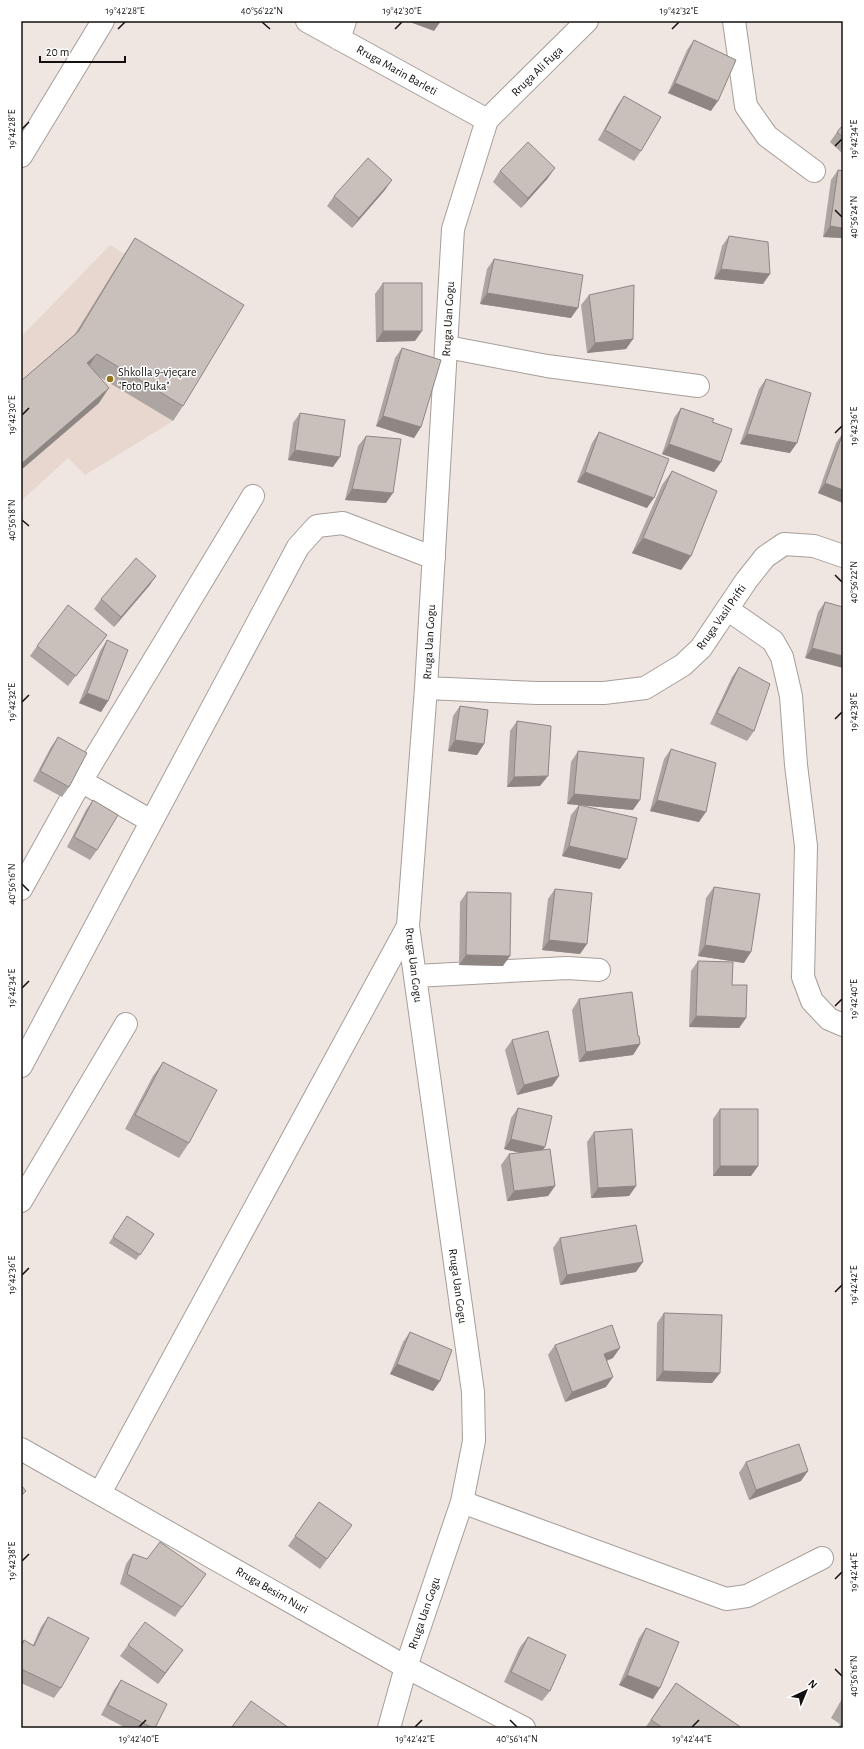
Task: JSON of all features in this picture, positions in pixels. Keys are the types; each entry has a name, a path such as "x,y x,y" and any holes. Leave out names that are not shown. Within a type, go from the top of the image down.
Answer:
{"street":[{"path":"21,156 104,21"},
{"name":"Rruga Marin Barleti","path":"307,21 342,30 487,120"},
{"name":"Rruga Ali Fuga","path":"487,120 587,21"},
{"path":"734,21 746,106 768,136 814,171"},
{"name":"Rruga Uan Gogu","path":"389,1728 406,1667 462,1502 474,1441 473,1392 408,926 426,688 453,229 487,120"},
{"path":"447,347 547,366 698,386"},
{"path":"21,889 81,781 254,496"},
{"path":"23,1056 298,547 317,526 343,523 434,558"},
{"name":"Rruga Vasil Prifti","path":"426,688 537,693 604,693 645,688 683,665 701,648 746,581 765,557 784,544 814,546 843,556"},
{"path":"728,609 774,641 782,657 791,696 796,765 806,846 803,977 812,1001 829,1019 843,1025"},
{"path":"81,781 151,821"},
{"path":"100,1493 408,926"},
{"path":"415,976 567,968 599,970"},
{"path":"21,1201 126,1024"},
{"name":"Rruga Besim Nuri","path":"21,1449 406,1667 515,1726"},
{"path":"462,1502 726,1600 746,1596 822,1558"}],"shaded area":[{"name":"Shkolla 9-vjeçare \"Foto Puka\"","path":"110,245 234,320 173,421 85,475 68,458 21,501 21,337"}],"building":[{"path":"694,40 736,60 718,101 675,83"},
{"path":"624,96 661,117 641,151 605,130"},
{"path":"843,125 843,137 837,132"},
{"path":"528,142 555,168 528,198 500,171"},
{"path":"368,158 392,180 359,218 334,196"},
{"path":"838,170 843,171 843,228 830,226"},
{"path":"729,236 768,242 770,274 721,269"},
{"path":"135,238 244,305 183,406 97,354 87,363 109,388 21,464 21,381 78,332"},
{"path":"494,259 583,275 578,308 487,293"},
{"path":"383,283 422,283 422,331 383,331"},
{"path":"634,285 633,339 595,343 589,295"},
{"path":"402,348 441,360 421,427 383,416"},
{"path":"766,379 811,393 797,443 747,434"},
{"path":"681,408 714,419 712,422 732,429 721,462 669,444"},
{"path":"300,413 345,420 340,457 295,450"},
{"path":"599,432 669,459 654,498 585,472"},
{"path":"843,433 843,490 825,483"},
{"path":"366,436 401,439 393,493 352,489"},
{"path":"672,471 717,491 691,556 643,538"},
{"path":"136,558 156,576 121,617 101,599"},
{"path":"825,602 843,607 843,656 812,648"},
{"path":"68,605 107,635 76,676 37,646"},
{"path":"107,640 128,650 108,701 87,693"},
{"path":"739,667 770,684 754,731 717,713"},
{"path":"460,706 488,710 484,744 455,740"},
{"path":"517,721 551,726 548,776 514,777"},
{"path":"58,737 87,753 69,787 40,771"},
{"path":"671,749 716,763 706,812 657,800"},
{"path":"578,751 644,758 640,800 574,794"},
{"path":"93,800 118,815 97,850 74,837"},
{"path":"579,805 637,818 627,859 569,846"},
{"path":"714,887 760,894 751,952 705,945"},
{"path":"555,889 592,893 587,944 549,940"},
{"path":"467,892 511,893 510,956 466,955"},
{"path":"698,961 733,962 732,985 747,985 746,1018 696,1016"},
{"path":"632,992 640,1044 586,1052 579,999"},
{"path":"548,1031 559,1076 524,1085 512,1040"},
{"path":"163,1062 217,1090 189,1143 135,1115"},
{"path":"518,1108 552,1116 545,1147 511,1139"},
{"path":"720,1109 758,1109 758,1166 720,1166"},
{"path":"632,1129 636,1186 598,1188 594,1132"},
{"path":"550,1149 555,1186 514,1191 509,1154"},
{"path":"127,1216 154,1234 140,1255 113,1237"},
{"path":"636,1225 643,1262 567,1275 560,1238"},
{"path":"664,1313 722,1315 720,1373 663,1371"},
{"path":"612,1325 620,1348 604,1354 613,1377 572,1392 555,1345"},
{"path":"410,1332 452,1350 440,1381 397,1364"},
{"path":"799,1444 808,1471 756,1490 746,1462"},
{"path":"21,1485 26,1491 21,1496"},
{"path":"319,1502 352,1525 327,1559 295,1536"},
{"path":"160,1542 206,1574 182,1607 127,1574 133,1554 147,1559"},
{"path":"48,1617 89,1638 61,1688 21,1669 21,1648 24,1640 34,1646"},
{"path":"145,1622 183,1650 165,1673 128,1645"},
{"path":"646,1628 679,1642 660,1688 627,1675"},
{"path":"528,1637 566,1655 550,1691 511,1672"},
{"path":"121,1680 167,1704 155,1728 108,1705"},
{"path":"676,1683 742,1728 663,1728 651,1720"},
{"path":"251,1701 289,1728 231,1728"},
{"path":"843,1722 843,1728 839,1728"}],"place":[{"name":"Shkolla 9-vjeçare \"Foto Puka\"","path":"110,379"}]}
